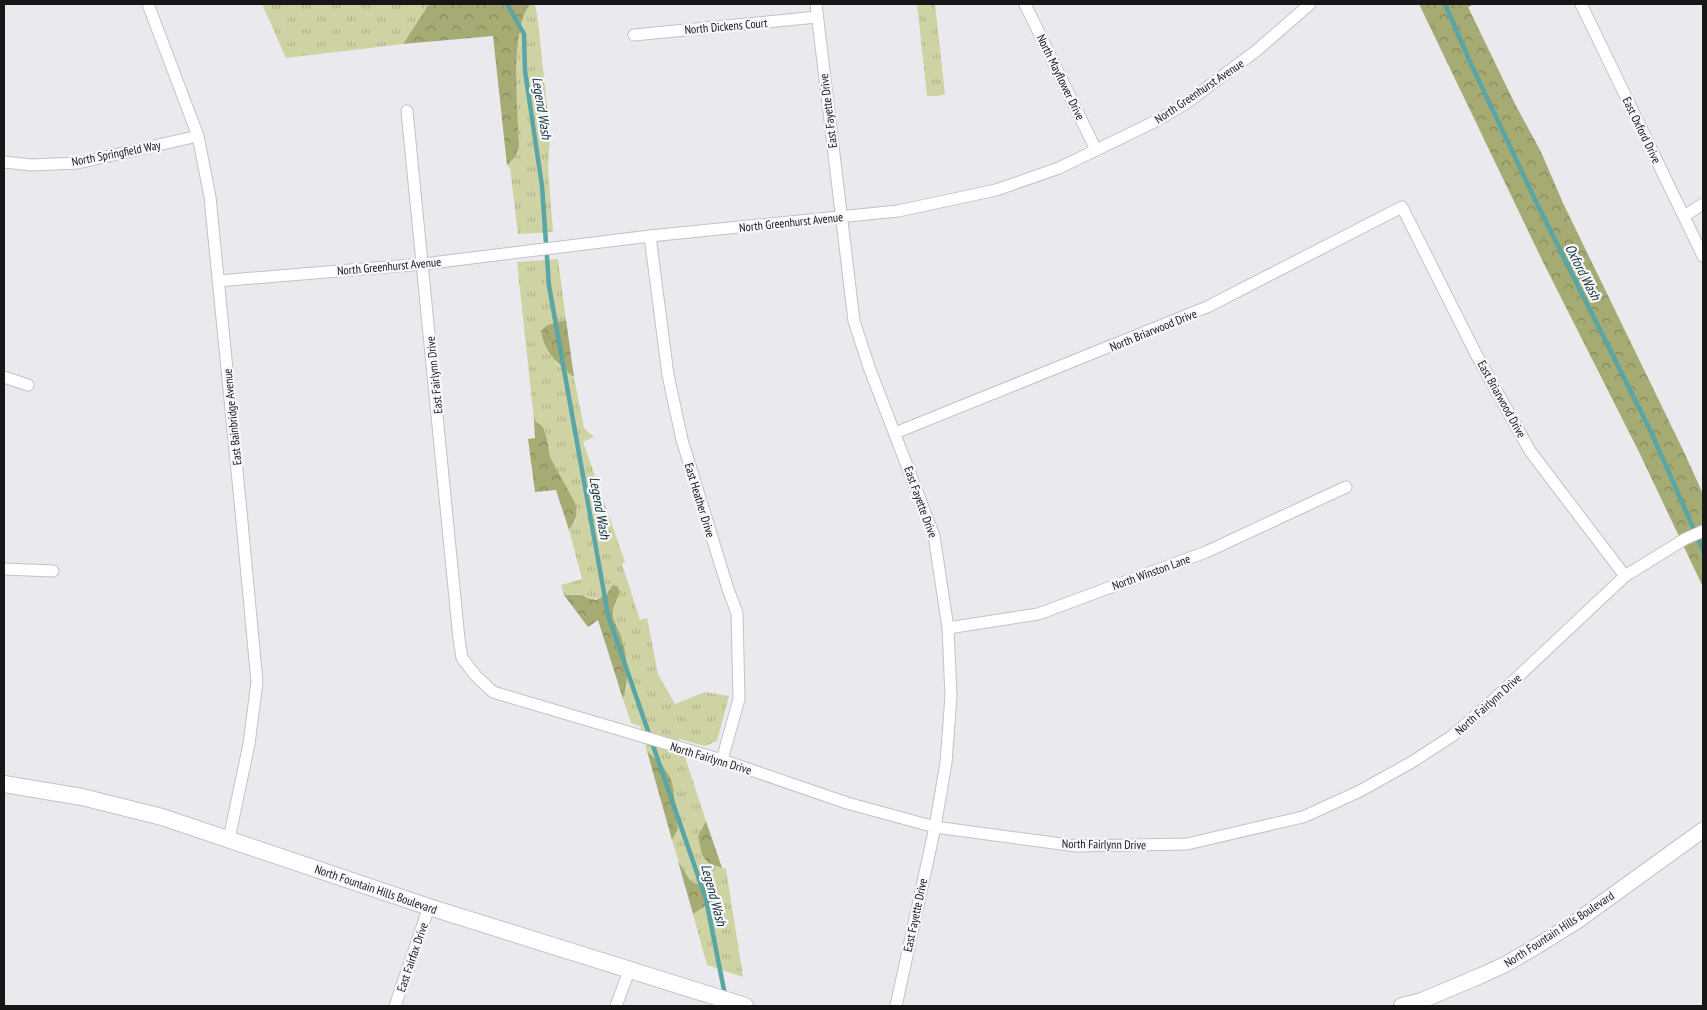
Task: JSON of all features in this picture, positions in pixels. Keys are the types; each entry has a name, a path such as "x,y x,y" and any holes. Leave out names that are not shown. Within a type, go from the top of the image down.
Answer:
{"main road":[{"name":"North Fountain Hills Boulevard","path":"4,784 82,797 162,817 429,907 745,1006"}],"street":[{"name":"East Bainbridge Avenue","path":"148,4 198,136 210,197 258,682 249,744 229,839"},
{"name":"East Fayette Drive","path":"816,4 840,218 854,321 869,367 934,536 948,628 951,696 946,763 935,827 896,1006"},
{"name":"North Mayflower Drive","path":"1025,4 1096,150"},
{"name":"North Greenhurst Avenue","path":"218,281 423,264 650,236 840,218 898,211 996,190 1059,168 1156,121 1184,104 1256,51 1310,4"},
{"name":"East Oxford Drive","path":"1581,4 1703,256"},
{"name":"North Dickens Court","path":"634,35 817,17"},
{"name":"East Fairlynn Drive","path":"408,111 460,639"},
{"name":"North Springfield Way","path":"4,162 31,165 78,163 198,136"},
{"path":"1684,216 1703,204"},
{"name":"North Briarwood Drive","path":"895,433 1207,307 1402,207"},
{"name":"East Briarwood Drive","path":"1402,207 1476,354 1530,451 1625,576"},
{"name":"East Heather Drive","path":"650,236 668,375 682,440 737,613 739,700 722,760"},
{"path":"4,377 28,385"},
{"name":"North Winston Lane","path":"948,628 1038,614 1206,552 1346,487"},
{"name":"North Fairlynn Drive","path":"460,639 462,658 476,676 493,692 722,760 846,803 935,827 1076,846 1187,844 1303,818 1360,791 1412,762 1452,736 1489,704 1625,576 1685,539 1703,531"},
{"path":"4,569 53,570"},
{"name":"North Fountain Hills Boulevard","path":"1413,1005 1506,964 1537,946 1577,920 1703,830"},
{"name":"East Fairfax Drive","path":"395,1006 429,907"},
{"path":"616,1006 629,970"}],"green space":[{"path":"262,4 432,4 427,7 403,44 286,58"},
{"path":"432,4 530,4 523,16 517,52 519,147 514,158 507,165 493,36 403,44 427,7"},
{"path":"530,4 535,4 538,21 550,135 548,167 553,232 518,234 510,168 507,165 514,158 517,39 524,11"},
{"path":"917,4 935,4 945,94 938,96 927,96"},
{"path":"1419,4 1474,4 1468,7 1515,104 1541,152 1563,203 1703,494 1703,587 1639,452 1544,264"},
{"path":"558,259 566,320 547,325 541,331 557,364 574,377 584,428 594,437 583,442 625,562 622,564 640,620 647,618 658,674 675,704 705,692 729,696 717,741 705,746 679,739 706,821 698,836 708,863 726,869 743,977 707,965 693,914 713,901 709,885 696,884 689,879 685,875 677,857 672,840 678,829 662,765 647,751 640,726 631,723 623,699 627,688 625,658 621,637 607,594 594,599 580,595 564,595 561,585 582,579 569,530 576,520 561,479 550,457 543,427 534,420 517,262"},
{"path":"566,320 574,377 553,357 545,345 541,331 547,325"},
{"path":"534,420 543,427 550,457 575,503 576,517 569,530 556,490 535,492 528,439 535,438"},
{"path":"613,585 617,586 620,592 614,605 613,614 623,643 627,668 623,699 598,620 588,627 564,595 582,595 596,600 607,594"},
{"path":"647,751 662,765 670,777 673,787 678,829 672,840"},
{"path":"706,821 722,868 708,863 702,855 698,836"},
{"path":"678,861 689,879 694,883 713,887 716,894 713,901 693,914"}],"waterway":[{"name":"Legend Wash","path":"507,4 524,34 525,71 542,186 549,286 608,615 706,899 725,995"},
{"name":"Oxford Wash","path":"1445,4 1538,206 1652,434 1703,550"}]}
